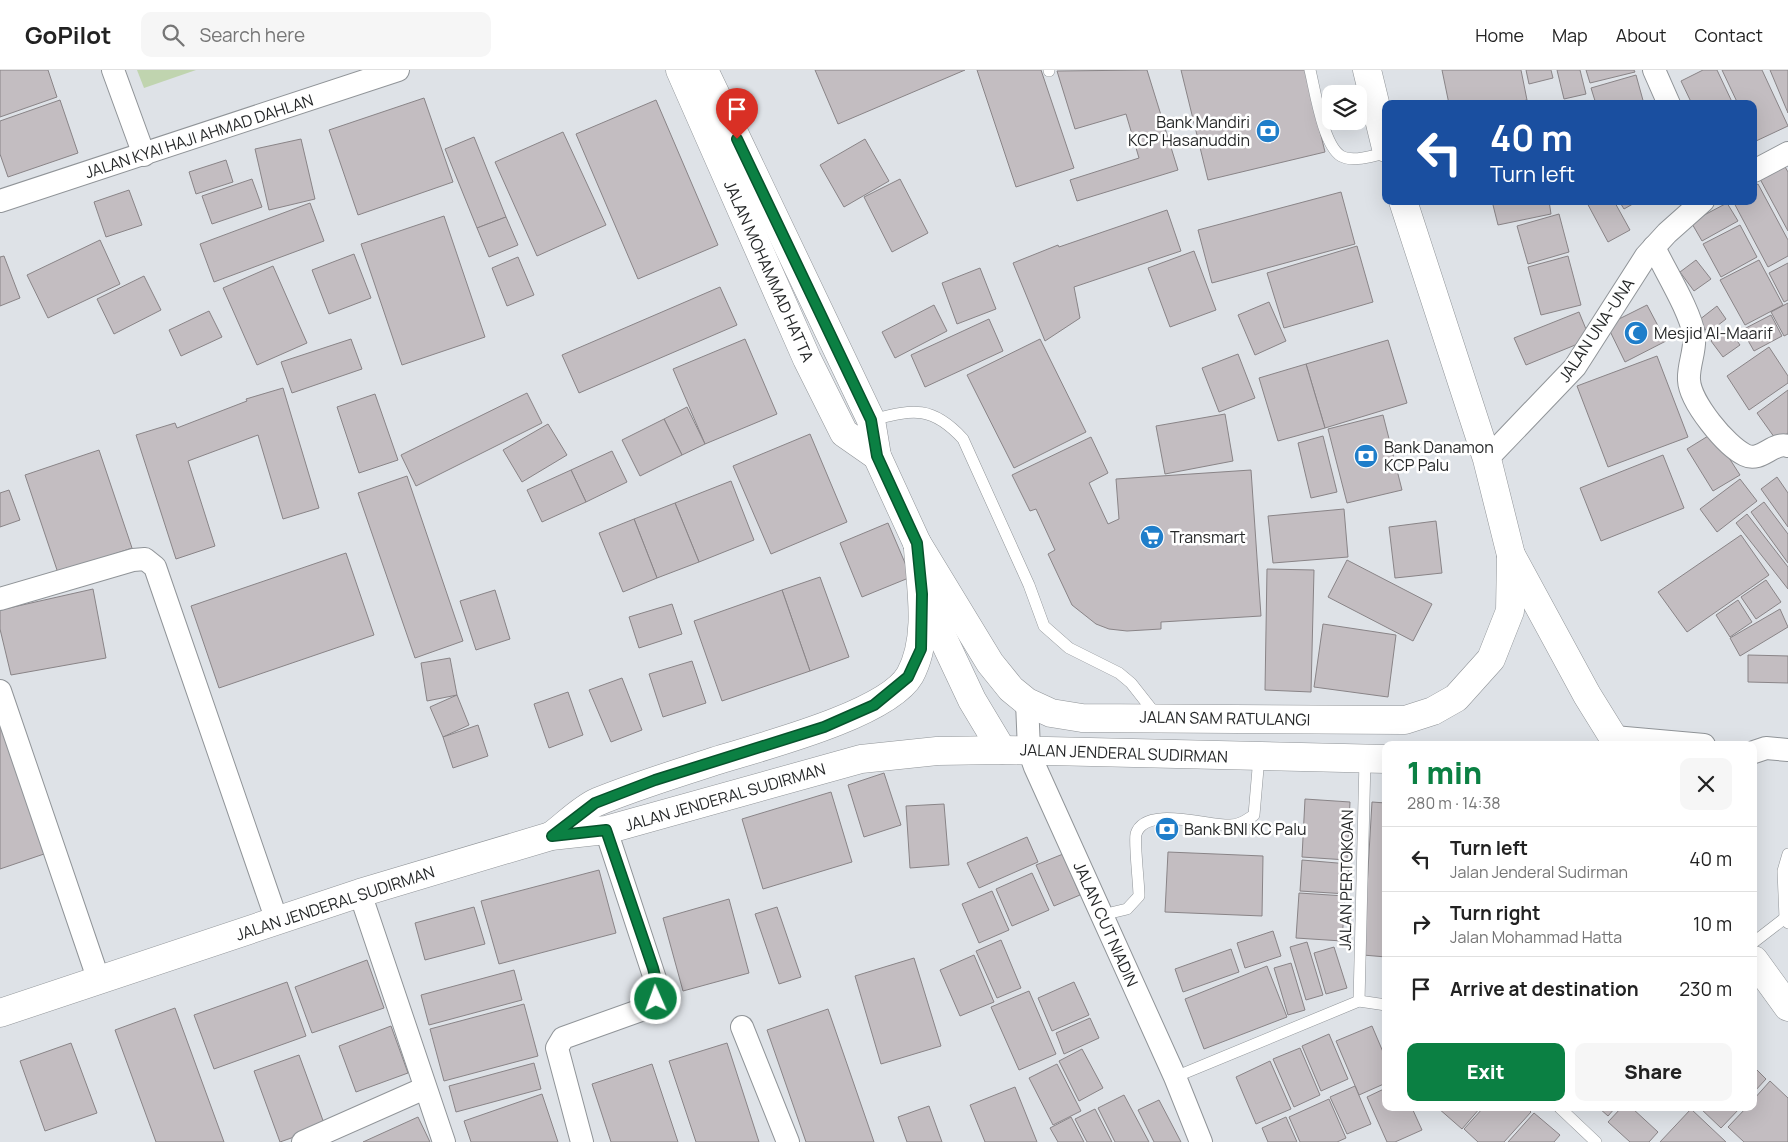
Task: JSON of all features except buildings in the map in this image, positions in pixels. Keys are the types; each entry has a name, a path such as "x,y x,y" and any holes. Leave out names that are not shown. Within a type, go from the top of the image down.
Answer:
{"main road":[{"name":"JALAN MOHAMMAD HATTA","path":"552,836 595,803 655,780 824,727 874,705 908,677 921,649 922,594 917,543 877,456 808,359 680,70"},
{"name":"JALAN MOHAMMAD HATTA","path":"704,70 857,426"},
{"path":"1367,70 1382,132"},
{"path":"1404,205 1487,459 1511,555 1587,695 1616,741"},
{"name":"JALAN SAM RATULANGI","path":"917,543 990,663 1011,689 1027,702 1051,713 1082,718 1405,720 1433,711 1456,698 1491,659 1510,611 1511,555"},
{"path":"922,594 972,700 1002,750"},
{"name":"JALAN JENDERAL SUDIRMAN","path":"0,1013 360,893 552,836 606,830 861,759 937,750 1030,750 1375,759"},
{"path":"1757,964 1788,1007"}],"street":[{"path":"112,70 144,155"},
{"name":"JALAN KYAI HAJI AHMAD DAHLAN","path":"0,201 398,70"},
{"path":"1654,70 1667,100"},
{"path":"1757,169 1788,153"},
{"name":"JALAN UNA-UNA","path":"1487,459 1575,367 1624,288 1654,247 1699,205"},
{"path":"1654,247 1682,304 1694,334 1689,378 1690,388 1699,408 1735,449 1747,456 1760,456 1778,446 1788,446"},
{"path":"0,600 133,560 145,559 155,567 277,921"},
{"path":"0,691 99,981"},
{"name":"JALAN CUT NIADIN","path":"1027,702 1030,750 1035,767 1175,1077 1201,1142"},
{"path":"1758,749 1788,750"},
{"path":"582,1142 557,1048 563,1038 644,1009 656,999 658,988 606,830"},
{"path":"360,893 403,1014 424,1088 444,1142"},
{"path":"742,1027 788,1142"},
{"path":"303,1142 424,1088"}],"lane":[{"path":"1310,70 1325,128 1332,146 1341,156 1353,159 1382,154"},
{"path":"857,426 912,411 930,414 949,424 963,439 1029,585 1044,626 1069,648 1119,673 1131,683 1158,717"},
{"path":"1102,915 1127,909 1139,896 1136,835 1144,824 1160,818 1229,825 1243,823 1254,814 1259,757"},
{"name":"JALAN PERTOKOAN","path":"1359,1001 1375,759"},
{"path":"1757,940 1786,920 1782,871 1788,854"},
{"path":"1175,1077 1359,1001 1382,1004"},
{"path":"1563,1111 1596,1142"}],"green space":[{"path":"137,70 196,70 144,88"}],"place":[{"name":"Bank Mandiri KCP Hasanuddin","path":"1268,131"},
{"name":"Mesjid Al-Maarif","path":"1636,333"},
{"name":"Bank Danamon KCP Palu","path":"1366,456"},
{"name":"Transmart","path":"1152,537"},
{"name":"Bank BNI KC Palu","path":"1167,829"}],"route":[{"path":"656,999 658,988 653,968 606,830 552,836 595,803 655,780 824,727 874,705 908,677 921,649 922,594 917,543 877,456 871,420 737,139"}]}
